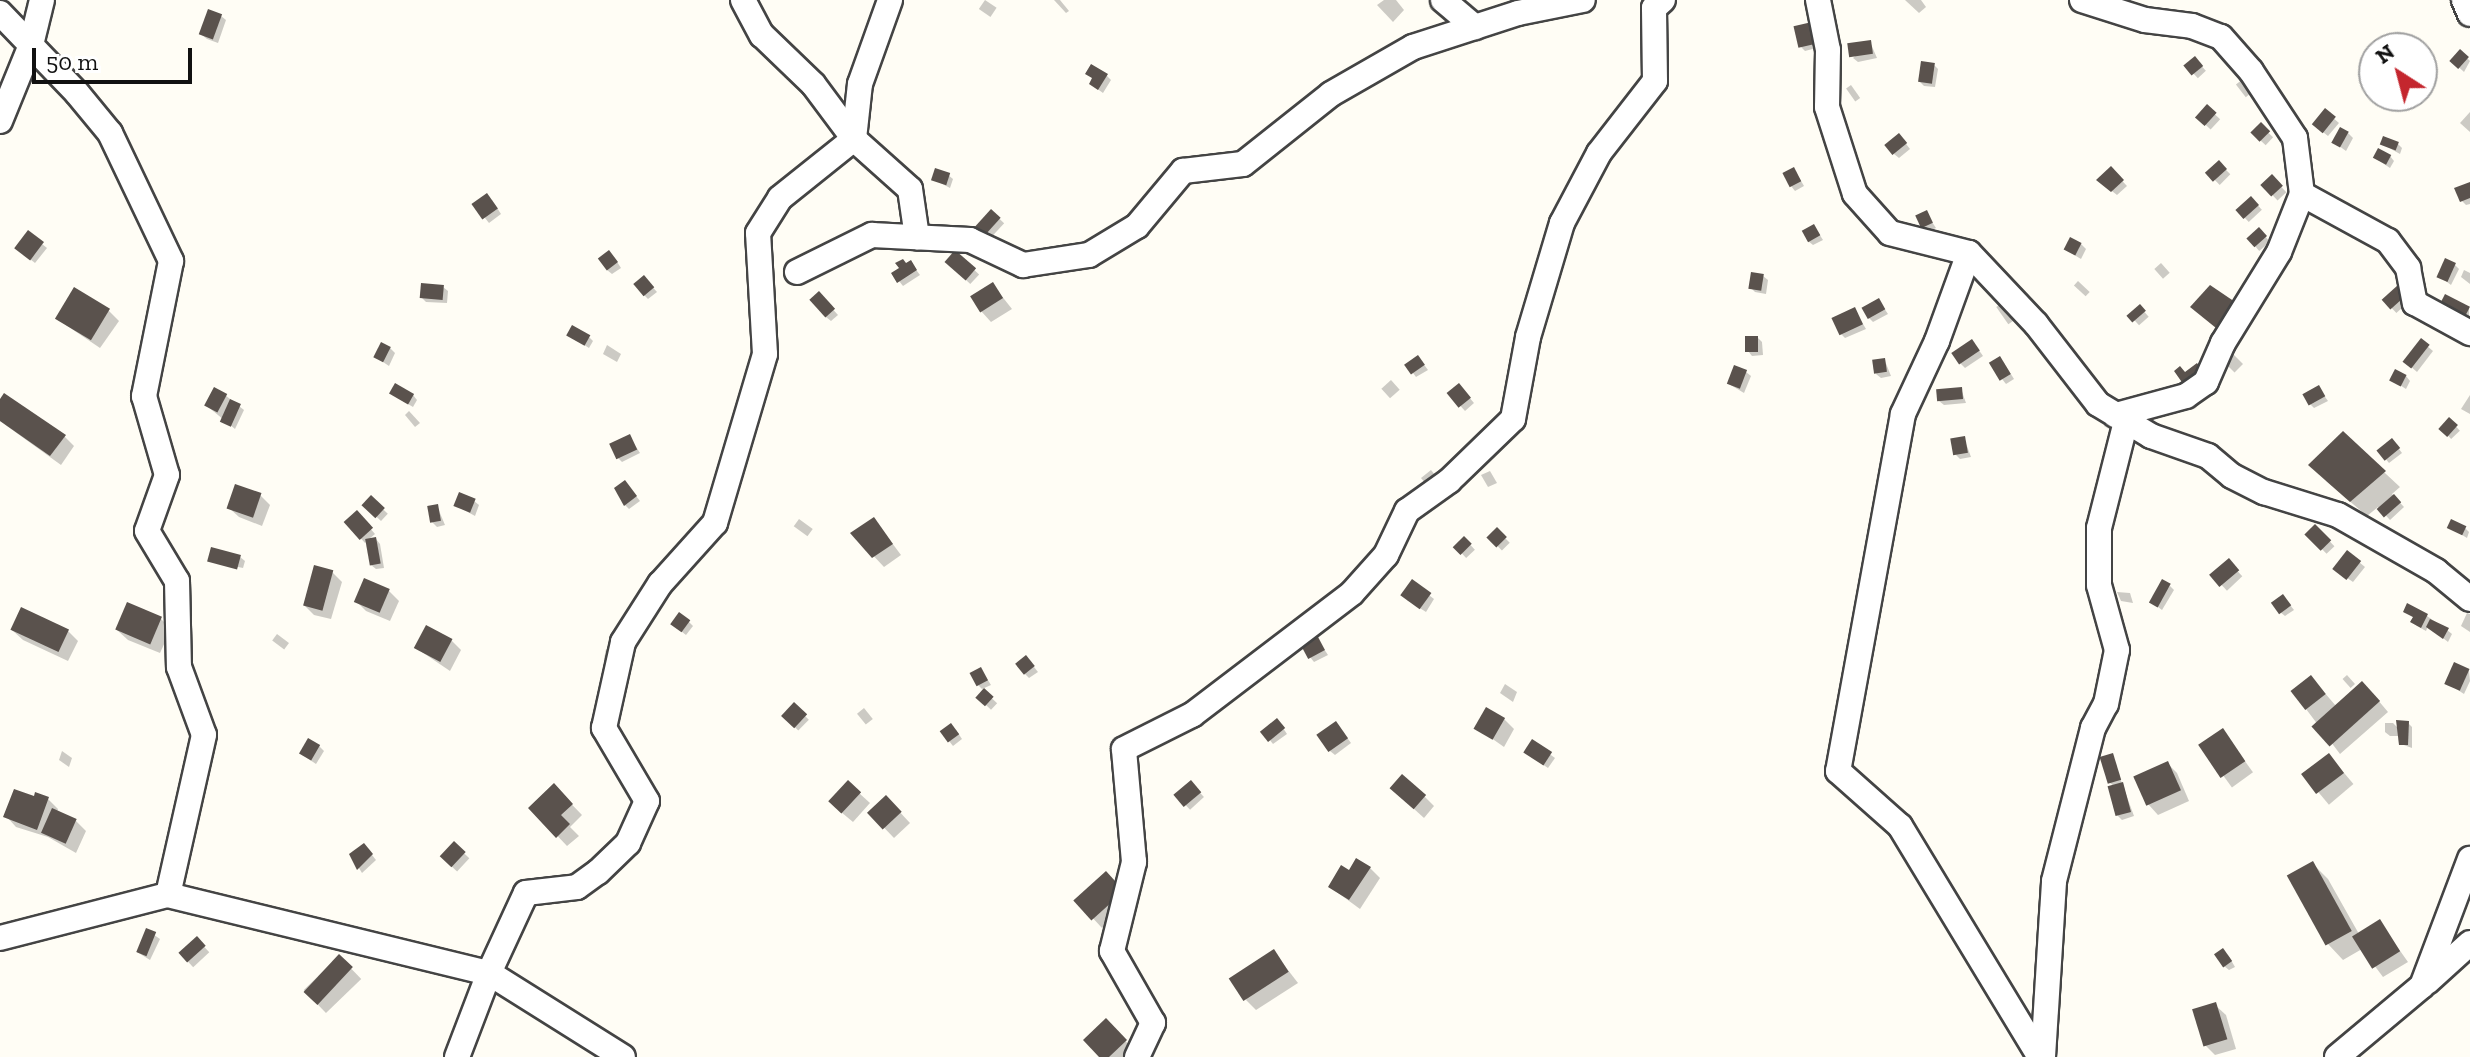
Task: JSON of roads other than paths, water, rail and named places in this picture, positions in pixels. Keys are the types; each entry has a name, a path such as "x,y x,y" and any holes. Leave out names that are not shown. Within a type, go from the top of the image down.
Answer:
{"street":[{"path":"0,121 31,45 42,0"},
{"path":"743,0 762,35 813,84 854,139 910,189 917,237"},
{"path":"457,1057 489,973 526,893 577,887 598,872 628,843 647,801 604,728 623,642 660,584 715,523 765,354 758,233 780,198 854,139 860,84 890,0"},
{"path":"1443,0 1475,27"},
{"path":"797,272 872,235 970,240 1023,265 1089,255 1137,226 1183,171 1243,164 1331,94 1413,47 1518,13 1583,0"},
{"path":"1137,1057 1153,1023 1112,951 1134,862 1124,749 1192,715 1352,593 1386,555 1407,511 1449,481 1513,419 1528,337 1562,223 1599,153 1655,81 1654,8 1663,0"},
{"path":"1818,0 1828,50 1827,107 1855,194 1890,233 1969,253 2036,324 2098,404 2151,436 2208,456 2232,476 2264,492 2338,515 2436,571 2470,599"},
{"path":"2082,0 2145,20 2192,26 2221,37 2251,71 2295,138 2302,194 2279,252 2223,343 2206,382 2186,396 2121,418"},
{"path":"2464,0 2470,14"},
{"path":"0,13 110,133 171,261 144,396 167,475 147,531 177,581 179,667 204,735 168,895"},
{"path":"2302,194 2388,241 2408,268 2415,303 2470,333"},
{"path":"1969,253 1937,341 1903,414 1838,771 1900,826 2041,1057"},
{"path":"2041,1057 2054,881 2093,728 2106,704 2117,650 2099,585 2099,528 2121,418"},
{"path":"2422,986 2470,859"},
{"path":"0,938 168,895 489,973 623,1057"},
{"path":"2337,1057 2470,943"}]}
